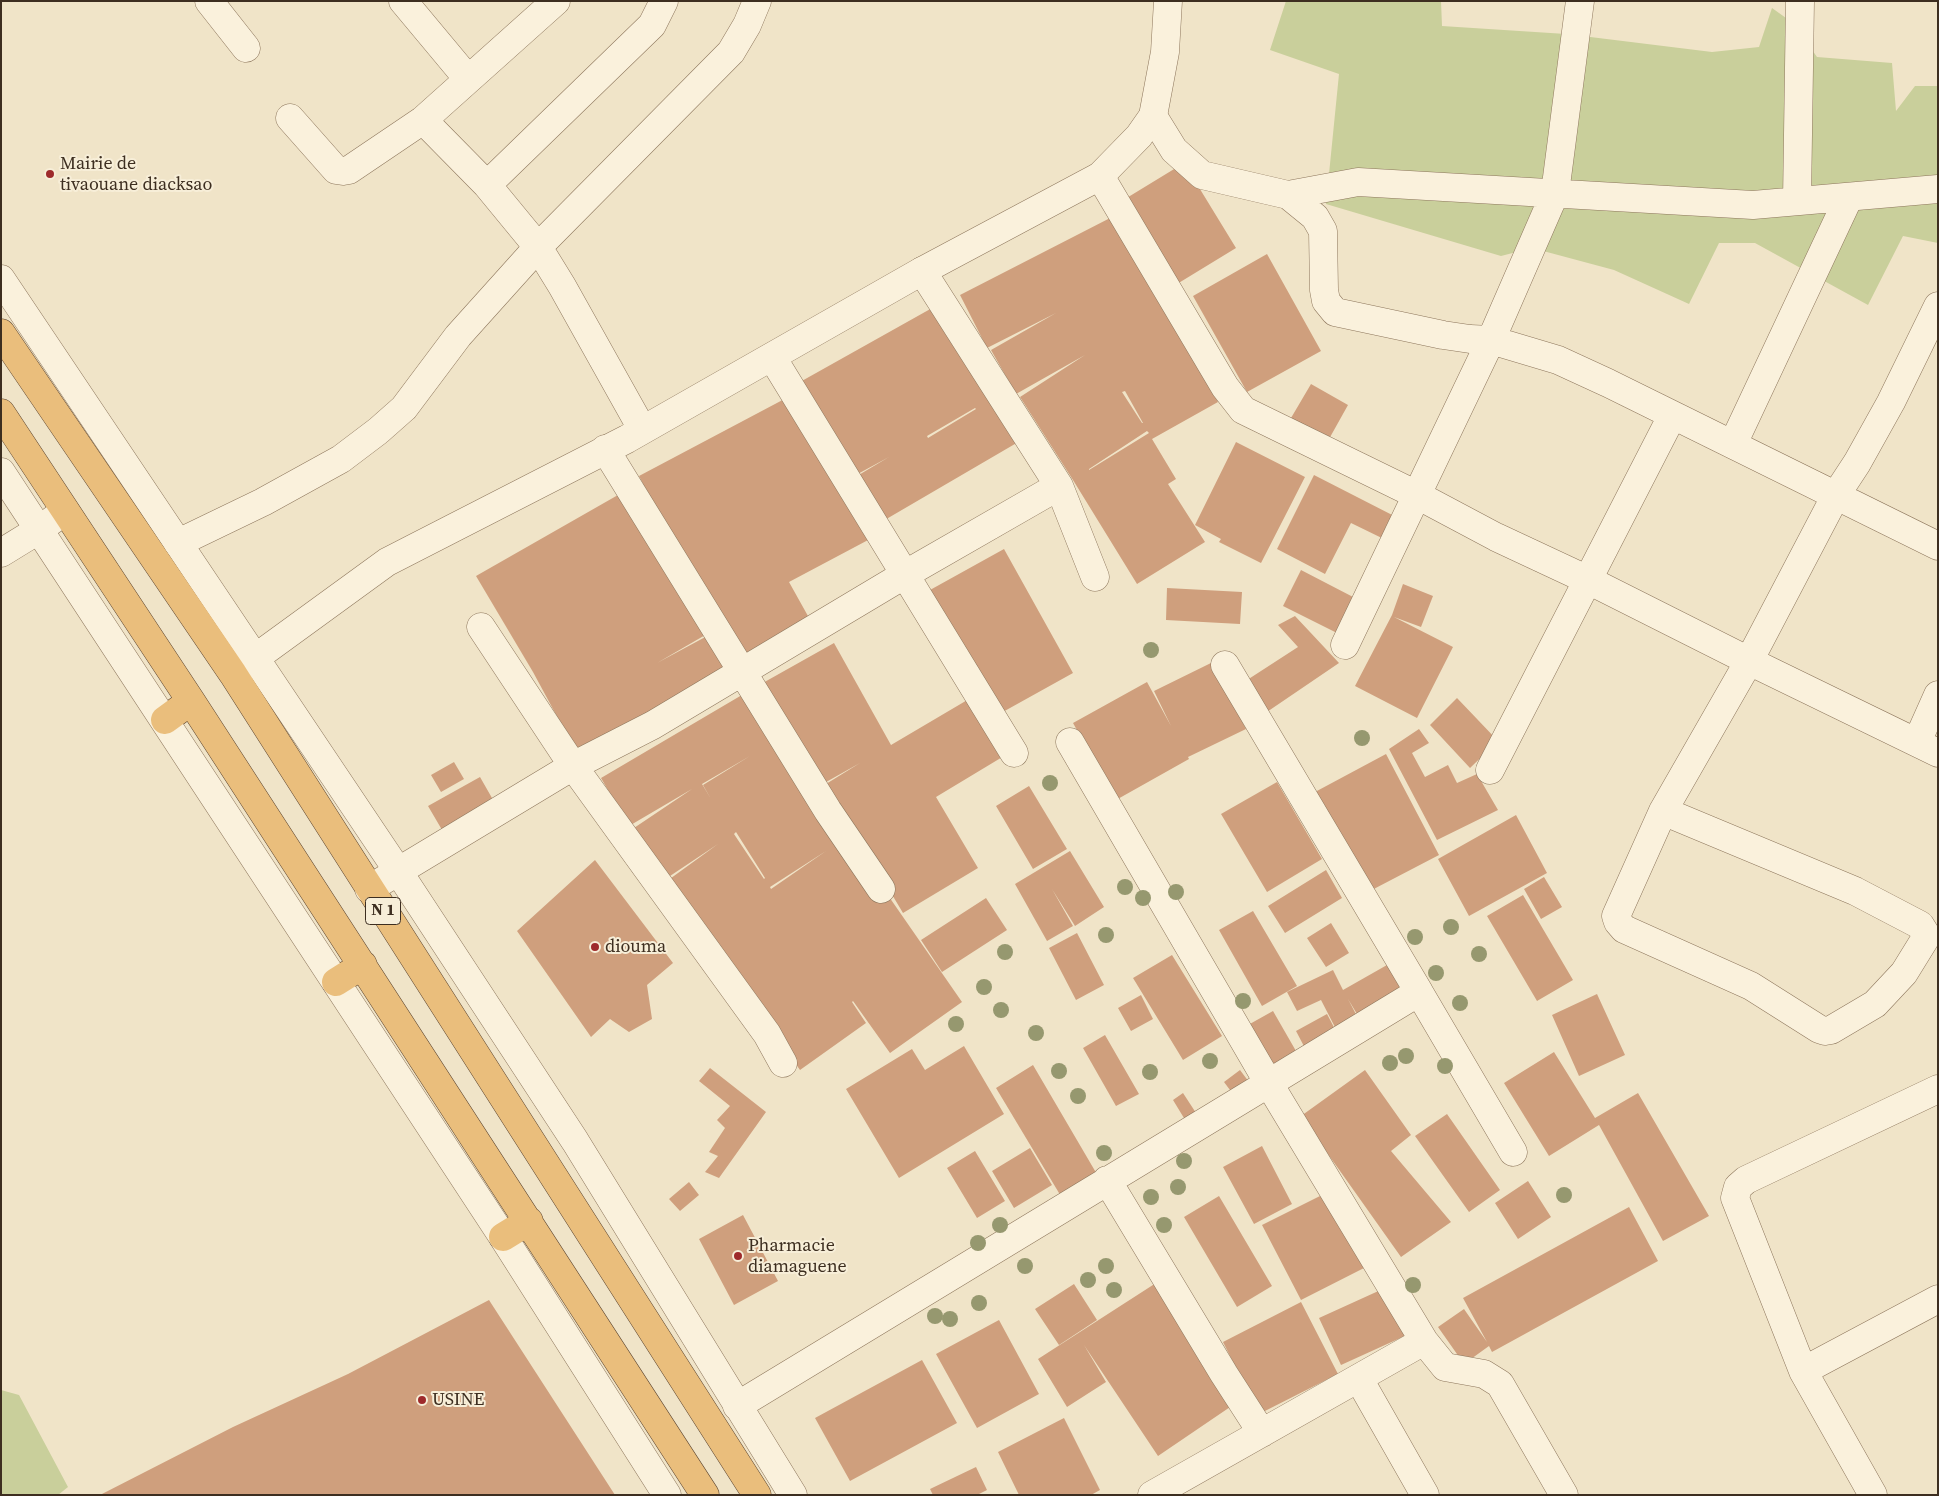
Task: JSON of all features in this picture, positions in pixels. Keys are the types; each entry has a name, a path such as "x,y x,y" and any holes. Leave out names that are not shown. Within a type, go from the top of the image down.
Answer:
{"highway":[{"name":"N 1","path":"1,332 233,674 757,1495"},
{"name":"N 1","path":"1,412 363,965 705,1495"},
{"path":"165,720 191,701"},
{"path":"336,982 363,965"},
{"path":"503,1237 529,1221"}],"street":[{"path":"210,1 246,48"},
{"path":"404,1 468,80"},
{"path":"290,118 336,170 349,170 423,120 556,1"},
{"path":"487,185 652,25 664,1"},
{"path":"178,543 263,502 341,459 378,431 404,408 458,336 538,247 731,52 747,25 757,1"},
{"path":"233,674 386,562 642,429 922,271 1100,176 1139,136 1153,116 1165,52 1168,1"},
{"path":"1345,644 1491,340 1555,194 1580,1"},
{"path":"1797,201 1800,1"},
{"path":"1153,116 1174,150 1202,175 1288,195 1358,182 1754,205 1938,189"},
{"path":"423,120 487,185 538,247 642,429"},
{"path":"1100,176 1224,387 1244,410 1417,495 1496,537 1588,580 1928,748 1938,695"},
{"path":"1288,195 1315,217 1323,231 1324,290 1326,301 1335,312 1470,340 1491,340 1558,360 1938,546"},
{"path":"1733,444 1849,197"},
{"path":"922,271 1059,486 1095,577"},
{"path":"1,279 398,871 575,1141 793,1495"},
{"path":"1663,811 1855,891 1920,924 1925,934 1925,939 1904,973 1875,1004 1831,1030 1825,1031 1818,1029 1751,986 1624,928 1618,922 1616,916 1663,811 1749,661 1836,495 1857,463 1886,410 1938,306"},
{"path":"772,357 1014,753"},
{"path":"1490,770 1672,416"},
{"path":"605,449 828,811 881,889"},
{"path":"1,472 503,1237 667,1495"},
{"path":"369,889 573,766 653,725 904,575 1059,486"},
{"path":"1,554 40,530 65,511"},
{"path":"481,627 573,766 766,1034 783,1063"},
{"path":"1225,665 1512,1152"},
{"path":"1070,742 1268,1082 1424,1341 1445,1368 1484,1374 1500,1384 1564,1495"},
{"path":"737,1406 1419,992"},
{"path":"1873,1495 1803,1371 1736,1198 1738,1187 1746,1180 1938,1089"},
{"path":"1107,1180 1224,1374 1262,1433"},
{"path":"1803,1371 1938,1298"},
{"path":"1152,1495 1424,1341"},
{"path":"1359,1379 1425,1495"}],"green space":[{"path":"1286,1 1441,1 1442,26 1566,34 1712,52 1759,47 1772,8 1793,23 1817,57 1892,63 1896,111 1915,86 1938,86 1938,243 1903,236 1868,305 1755,243 1719,243 1689,304 1614,270 1532,248 1501,256 1326,204 1339,74 1270,50"},
{"path":"1,1390 19,1395 68,1487 58,1495 1,1495"}],"building":[{"path":"1184,163 1236,248 1177,284 1125,199"},
{"path":"1114,216 1218,402 1152,439 1176,479 1168,484 1205,542 1137,584 1020,397 1085,355 1016,394 991,350 1056,313 987,348 960,295","holes":["1125,391 1143,423 1122,392","1147,431 1149,433 1089,470 1089,469"]},
{"path":"1267,254 1321,351 1247,392 1193,296"},
{"path":"941,303 1020,441 883,521 857,476 889,457 854,476 800,382","holes":["976,409 928,438 927,436"]},
{"path":"1311,384 1348,405 1329,439 1291,418"},
{"path":"792,395 870,539 789,582 813,625 740,664 689,573 639,476"},
{"path":"1236,442 1305,477 1261,563 1219,542 1221,539 1195,525"},
{"path":"1314,475 1400,519 1390,542 1351,523 1325,574 1277,549"},
{"path":"625,491 707,634 657,663 709,635 731,675 580,759 533,672 476,576"},
{"path":"1004,549 1073,673 1001,713 930,590"},
{"path":"1301,570 1355,598 1337,633 1283,606"},
{"path":"1403,584 1433,596 1421,627 1394,617 1453,647 1417,718 1355,686 1392,615"},
{"path":"1167,588 1242,592 1240,624 1166,620"},
{"path":"1295,616 1339,663 1261,716 1244,682 1298,647 1278,625"},
{"path":"834,643 891,745 969,699 1004,756 936,797 978,868 903,913 826,784 860,763 819,786 761,684"},
{"path":"1213,662 1246,729 1188,757 1189,759 1116,800 1073,723 1147,682 1171,726 1154,691"},
{"path":"747,692 962,1002 890,1053 853,1001 866,1023 800,1070 667,881 718,844 664,880 631,830 692,789 629,826 601,778","holes":["750,756 703,785 711,799 702,784","736,832 764,879 734,834","826,851 771,889 770,887"]},
{"path":"1457,698 1498,741 1470,768 1430,725"},
{"path":"1419,729 1429,743 1412,753 1425,777 1448,765 1457,783 1477,774 1498,810 1437,840 1389,749"},
{"path":"1386,754 1439,855 1368,892 1315,792"},
{"path":"454,762 464,779 441,792 431,775"},
{"path":"480,777 496,805 445,835 428,806"},
{"path":"1277,782 1322,859 1267,892 1221,814"},
{"path":"1029,786 1067,849 1033,869 996,806"},
{"path":"1516,815 1547,873 1469,916 1438,859"},
{"path":"1070,851 1104,907 1075,926 1052,889 1073,926 1047,941 1015,884"},
{"name":"diouma","path":"595,860 673,963 647,985 652,1019 629,1032 610,1019 591,1037 517,931"},
{"path":"1326,870 1342,898 1285,933 1268,906"},
{"path":"1544,877 1562,907 1541,919 1524,889"},
{"path":"1523,895 1573,980 1537,1001 1487,916"},
{"path":"986,898 1007,930 942,972 921,940"},
{"path":"1253,911 1297,986 1262,1006 1219,930"},
{"path":"1331,923 1349,953 1326,967 1307,938"},
{"path":"1077,933 1104,985 1076,1000 1049,948"},
{"path":"1172,955 1222,1036 1183,1060 1133,978"},
{"path":"1387,965 1401,989 1357,1014 1348,999 1359,1020 1337,1031 1321,1000 1297,1011 1287,992 1333,970 1343,990"},
{"path":"1597,994 1625,1055 1579,1076 1552,1015"},
{"path":"1141,995 1153,1019 1131,1031 1118,1008"},
{"path":"1273,1011 1300,1058 1275,1072 1248,1025"},
{"path":"1327,1014 1338,1035 1307,1052 1296,1031"},
{"path":"1105,1035 1139,1094 1116,1106 1083,1048"},
{"path":"964,1046 1004,1114 899,1178 846,1089 912,1049 925,1070"},
{"path":"1554,1052 1595,1118 1638,1093 1709,1216 1663,1241 1599,1125 1549,1156 1504,1083"},
{"path":"1033,1065 1098,1176 1062,1198 996,1088"},
{"path":"710,1068 766,1112 719,1178 705,1172 718,1156 709,1152 725,1128 717,1120 730,1106 699,1081"},
{"path":"1240,1070 1249,1082 1233,1094 1224,1082"},
{"path":"1365,1070 1411,1135 1391,1151 1451,1222 1401,1257 1301,1116"},
{"path":"1183,1093 1198,1116 1187,1123 1173,1100"},
{"path":"1447,1114 1500,1190 1469,1212 1415,1136"},
{"path":"1262,1146 1292,1204 1254,1224 1223,1167"},
{"path":"1030,1148 1052,1185 1014,1208 992,1171"},
{"path":"975,1151 1005,1201 977,1218 947,1168"},
{"path":"1528,1181 1551,1217 1518,1239 1495,1203"},
{"path":"689,1182 699,1195 680,1211 669,1199"},
{"path":"1326,1193 1364,1268 1301,1300 1262,1225"},
{"path":"1219,1196 1272,1286 1237,1307 1184,1217"},
{"path":"1629,1207 1658,1261 1492,1352 1489,1346 1464,1364 1438,1327 1464,1309 1487,1342 1463,1298"},
{"path":"743,1215 778,1281 734,1305 699,1239"},
{"path":"1156,1283 1236,1403 1158,1456 1084,1345 1106,1382 1067,1407 1038,1359"},
{"path":"1074,1284 1097,1320 1059,1345 1035,1309"},
{"path":"1385,1288 1407,1335 1341,1365 1319,1318"},
{"name":"USINE","path":"489,1300 615,1495 100,1495 233,1427 348,1374"},
{"path":"1301,1302 1338,1374 1259,1414 1223,1342"},
{"path":"999,1320 1039,1394 977,1428 936,1354"},
{"path":"922,1360 957,1423 850,1481 815,1418"},
{"path":"1064,1418 1100,1490 1091,1495 1019,1495 998,1452"},
{"path":"976,1467 987,1490 977,1495 933,1495 930,1489"}],"place":[{"name":"Mairie de tivaouane diacksao","path":"50,174"},
{"name":"diouma","path":"595,947"},
{"name":"Pharmacie diamaguene","path":"738,1256"},
{"name":"USINE","path":"422,1400"}]}
